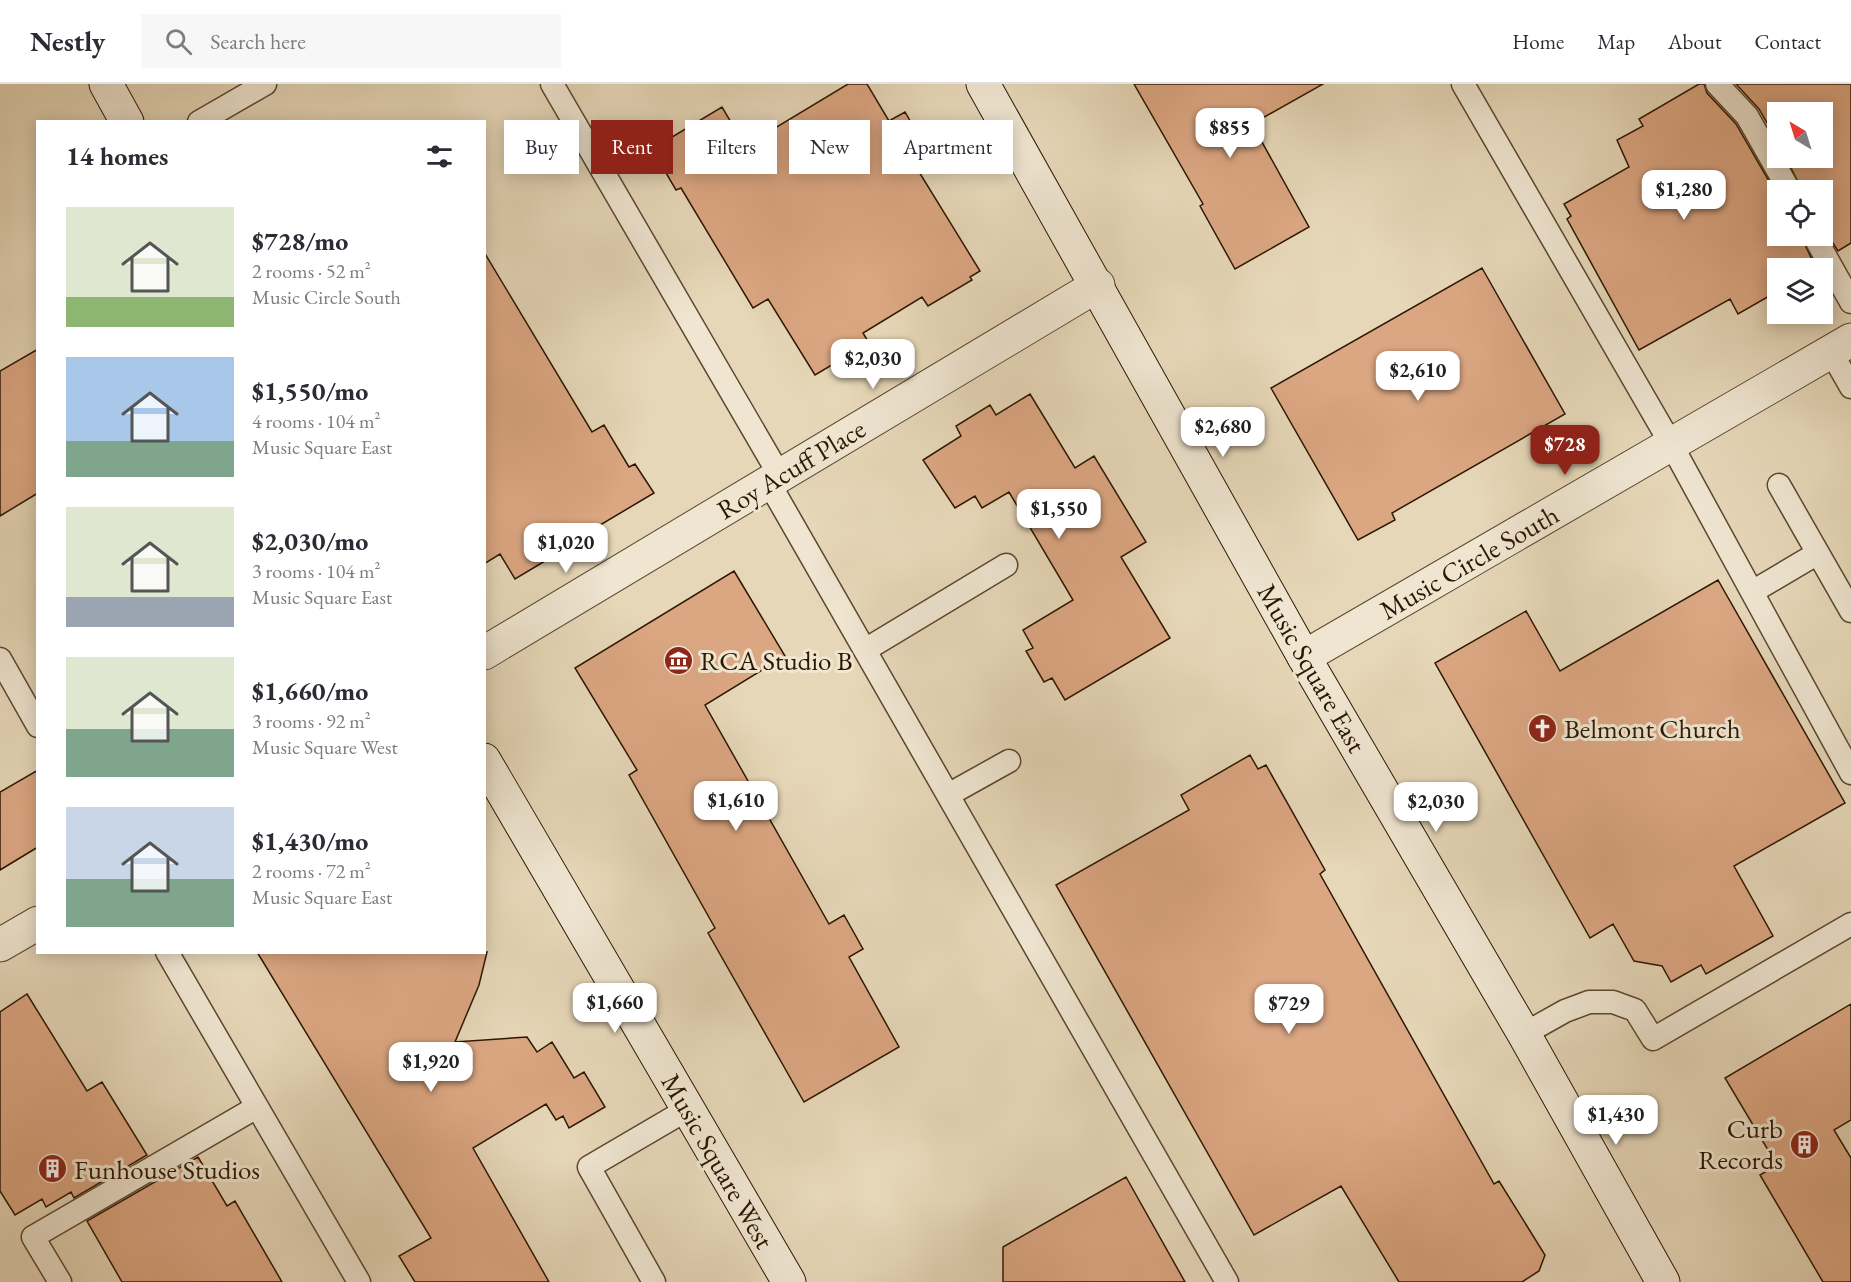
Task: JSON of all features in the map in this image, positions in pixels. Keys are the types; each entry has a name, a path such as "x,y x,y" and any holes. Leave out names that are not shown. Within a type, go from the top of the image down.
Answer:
{"main road":[{"path":"106,84 126,120"},
{"name":"Music Square East","path":"983,84 1098,285 1304,657 1524,1034 1663,1282"},
{"name":"Roy Acuff Place","path":"486,652 1098,285"},
{"name":"Music Circle South","path":"1304,657 1841,346"},
{"name":"Music Square West","path":"486,763 789,1282"},
{"path":"0,945 36,923"}],"lane":[{"path":"552,84 775,479 865,650 1227,1282"},
{"path":"1463,84 1671,444 1851,773"},
{"path":"1717,84 1747,116 1783,180"},
{"path":"203,120 250,88"},
{"path":"1820,246 1851,302"},
{"path":"1841,346 1851,387"},
{"path":"1779,485 1851,611"},
{"path":"1752,592 1818,553"},
{"path":"865,650 1006,564"},
{"path":"0,659 35,714"},
{"path":"948,795 1009,761"},
{"path":"1524,1034 1565,1011 1589,1002 1613,1002 1635,1010 1653,1039 1851,924"},
{"path":"168,954 359,1282"},
{"path":"60,1282 33,1237 257,1107"},
{"path":"654,1282 589,1167 688,1109"}],"building":[{"path":"848,84 867,84 888,120 882,120 882,174 920,174 980,271 970,277 972,280 928,306 922,297 863,333 869,343 815,375 768,299 753,308 681,188 676,190 667,174 673,174 673,136 685,129 685,174 777,174 777,127"},
{"path":"1134,84 1323,84 1252,124 1309,227 1235,269 1200,206 1203,204"},
{"path":"1699,84 1704,84 1707,93 1736,124 1768,180 1767,246 1806,246 1811,258 1767,258 1767,297 1738,314 1730,299 1639,350 1567,219 1571,216 1564,204 1629,167 1617,140 1643,126 1639,119"},
{"path":"1736,84 1851,84 1851,243 1838,251 1833,243 1833,180 1797,180 1791,168 1833,168 1833,102 1767,102 1767,123 1759,109"},
{"path":"722,107 730,120 700,120"},
{"path":"905,112 910,120 891,120"},
{"path":"486,255 592,432 604,425 629,467 635,464 654,493 553,553 555,555 515,579 500,554 486,563"},
{"path":"1482,268 1565,414 1392,513 1395,520 1358,540 1271,388"},
{"path":"36,350 36,494 0,516 0,371"},
{"path":"1030,394 1075,468 1094,456 1146,542 1121,557 1170,638 1065,700 1052,678 1044,682 1026,651 1033,648 1023,630 1073,600 1009,492 982,508 975,496 955,508 923,460 961,436 956,426 990,405 996,415"},
{"path":"734,571 785,656 705,705 829,924 844,915 863,949 849,957 899,1047 804,1102 708,933 715,928 629,775 637,770 575,668"},
{"path":"1718,580 1845,803 1734,866 1773,936 1706,974 1701,965 1671,982 1662,966 1634,961 1613,924 1590,938 1435,663 1526,611 1560,671"},
{"path":"1250,755 1258,769 1266,765 1325,870 1320,874 1494,1184 1499,1181 1545,1255 1539,1271 1522,1282 1399,1282 1341,1186 1254,1235 1056,885 1189,810 1181,795"},
{"path":"36,771 36,848 0,870 0,792"},
{"path":"487,952 479,985 455,1042 527,1037 537,1052 552,1042 574,1078 584,1072 605,1107 569,1128 563,1116 556,1120 546,1104 473,1148 549,1282 415,1282 399,1256 431,1238 258,954 486,954"},
{"path":"27,994 87,1091 102,1082 147,1155 74,1198 71,1192 46,1207 42,1199 15,1215 0,1191 0,1012"},
{"name":"Curb Records","path":"1851,1004 1851,1120 1834,1130 1851,1158 1851,1282 1823,1282 1760,1175 1777,1165 1725,1078"},
{"path":"198,1157 227,1206 235,1201 282,1282 122,1282 87,1221"},
{"path":"1126,1177 1185,1282 1003,1282 1003,1247"}],"place":[{"name":"RCA Studio B","path":"679,660"},
{"name":"Belmont Church","path":"1543,728"},
{"name":"Curb Records","path":"1804,1144"},
{"name":"Funhouse Studios","path":"53,1169"}]}
